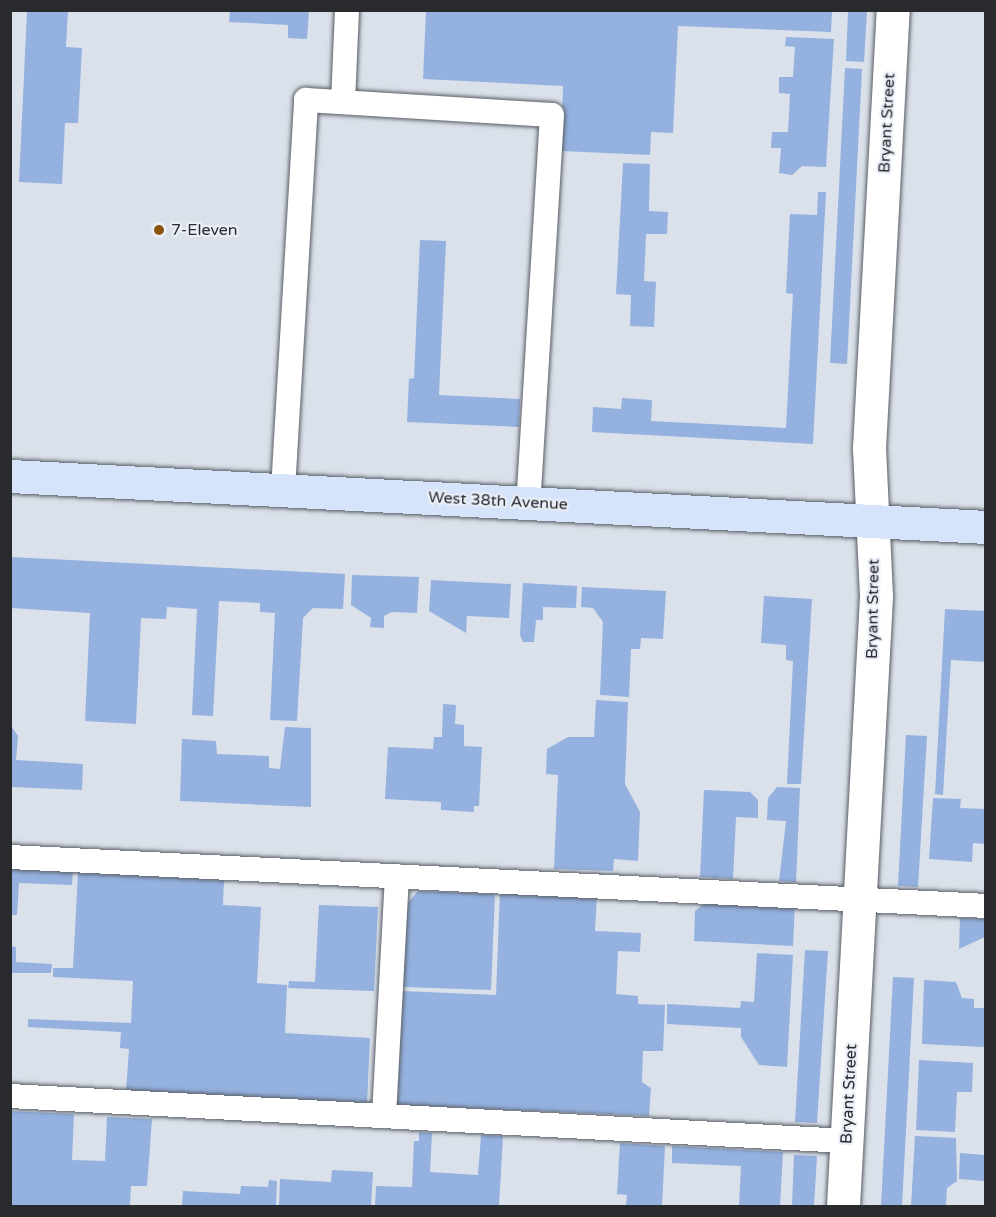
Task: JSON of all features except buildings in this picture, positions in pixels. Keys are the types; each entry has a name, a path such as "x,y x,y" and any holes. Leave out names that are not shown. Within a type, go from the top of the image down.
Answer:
{"main road":[{"name":"West 38th Avenue","path":"10,476 986,527"}],"street":[{"name":"Bryant Street","path":"843,1206 876,597 869,448 893,10"}],"lane":[{"path":"343,102 347,10"},
{"path":"284,490 306,100 552,115 528,503"},
{"path":"10,857 986,906"},
{"path":"384,1116 397,876"},
{"path":"10,1096 846,1141"}],"shaded area":[{"path":"27,11 68,11 66,47 82,48 78,123 65,123 62,184 19,182"},
{"path":"230,11 309,11 307,39 288,38 288,25 229,22"},
{"path":"426,11 832,11 831,32 678,26 673,133 651,132 650,155 561,151 563,86 423,79"},
{"path":"848,11 867,11 864,62 846,61"},
{"path":"786,37 834,39 826,167 802,166 792,175 779,173 781,148 771,148 772,132 788,132 790,94 779,93 779,77 793,77 795,47 785,46"},
{"path":"845,68 862,69 847,364 830,363"},
{"path":"623,163 650,164 649,211 668,212 667,234 646,234 644,281 656,282 654,327 630,326 631,295 616,294"},
{"path":"818,192 826,192 813,444 592,432 593,407 621,409 622,398 652,400 651,421 786,428 793,294 786,293 790,214 817,215"},
{"path":"420,240 446,241 439,395 520,399 519,427 407,422 409,379 414,378"},
{"path":"11,557 345,574 343,609 313,608 303,618 297,721 270,720 275,613 260,612 260,603 219,601 213,716 192,715 197,609 167,607 166,619 141,618 136,724 85,721 90,613 11,608"},
{"path":"352,575 419,577 417,613 392,612 384,616 384,628 370,627 371,618 351,605"},
{"path":"431,580 511,584 509,618 467,616 466,633 429,611"},
{"path":"523,583 577,586 576,608 543,607 543,620 536,620 534,642 523,642 520,635"},
{"path":"582,587 666,591 663,639 641,638 640,649 631,649 629,697 600,695 603,622 593,608 581,607"},
{"path":"764,596 812,599 801,784 787,784 793,661 786,660 786,645 761,643"},
{"path":"945,609 985,611 986,662 951,660 943,795 935,794"},
{"path":"596,700 628,702 625,784 640,812 638,861 614,859 613,871 554,869 558,775 546,774 547,749 568,737 594,737"},
{"path":"443,704 456,705 455,724 464,725 464,746 482,747 479,806 474,806 474,812 441,810 441,802 385,799 388,747 433,749 434,737 442,737"},
{"path":"11,726 18,736 16,760 83,764 82,790 11,787"},
{"path":"285,727 311,728 311,807 180,801 182,739 216,741 217,754 269,756 269,768 280,769"},
{"path":"906,735 927,736 918,887 898,886"},
{"path":"777,787 800,788 796,882 779,881 786,821 767,820 768,798"},
{"path":"704,790 750,792 758,800 758,818 736,817 733,879 700,877"},
{"path":"933,798 961,799 960,808 985,809 985,844 973,843 972,862 929,859"},
{"path":"10,866 73,869 72,885 19,883 17,915 11,915"},
{"path":"78,872 224,880 223,905 261,907 257,983 287,985 285,1033 370,1038 367,1103 126,1091 129,1049 120,1048 121,1032 28,1027 28,1019 131,1023 133,981 53,977 53,968 73,968"},
{"path":"418,891 495,894 491,990 403,987 407,904"},
{"path":"500,891 597,895 595,931 641,933 640,952 618,951 616,994 638,996 638,1004 665,1005 663,1051 643,1051 642,1082 651,1088 649,1116 397,1105 402,991 496,995"},
{"path":"709,900 795,904 793,946 694,941 695,911"},
{"path":"319,905 378,907 374,991 288,988 289,981 315,982"},
{"path":"960,918 985,919 985,937 959,949"},
{"path":"11,946 16,947 16,962 52,964 51,973 11,973"},
{"path":"805,950 828,951 817,1123 795,1122"},
{"path":"757,953 793,955 787,1067 759,1065 741,1037 741,1028 667,1024 667,1004 740,1008 741,1001 754,1002"},
{"path":"893,977 914,978 902,1206 881,1206"},
{"path":"924,980 956,982 962,998 974,999 974,1008 985,1008 985,1047 922,1044"},
{"path":"919,1060 973,1063 972,1092 957,1092 955,1132 916,1130"},
{"path":"10,1111 74,1114 72,1160 105,1161 107,1117 152,1119 147,1186 131,1186 130,1206 11,1206"},
{"path":"419,1132 432,1133 430,1172 478,1175 481,1135 503,1136 499,1206 375,1206 376,1186 412,1187 414,1141 419,1141"},
{"path":"915,1136 956,1138 957,1181 947,1188 946,1206 911,1206"},
{"path":"620,1143 665,1146 662,1206 626,1206 627,1195 617,1194"},
{"path":"672,1146 783,1152 780,1206 739,1206 741,1166 672,1163"},
{"path":"960,1153 985,1155 985,1181 959,1179"},
{"path":"794,1155 817,1156 814,1206 792,1206"},
{"path":"332,1170 373,1172 371,1206 279,1206 280,1179 331,1182"},
{"path":"269,1180 277,1181 276,1206 182,1206 183,1191 240,1194 241,1186 268,1187"}],"place":[{"name":"7-Eleven","path":"159,230"}]}
